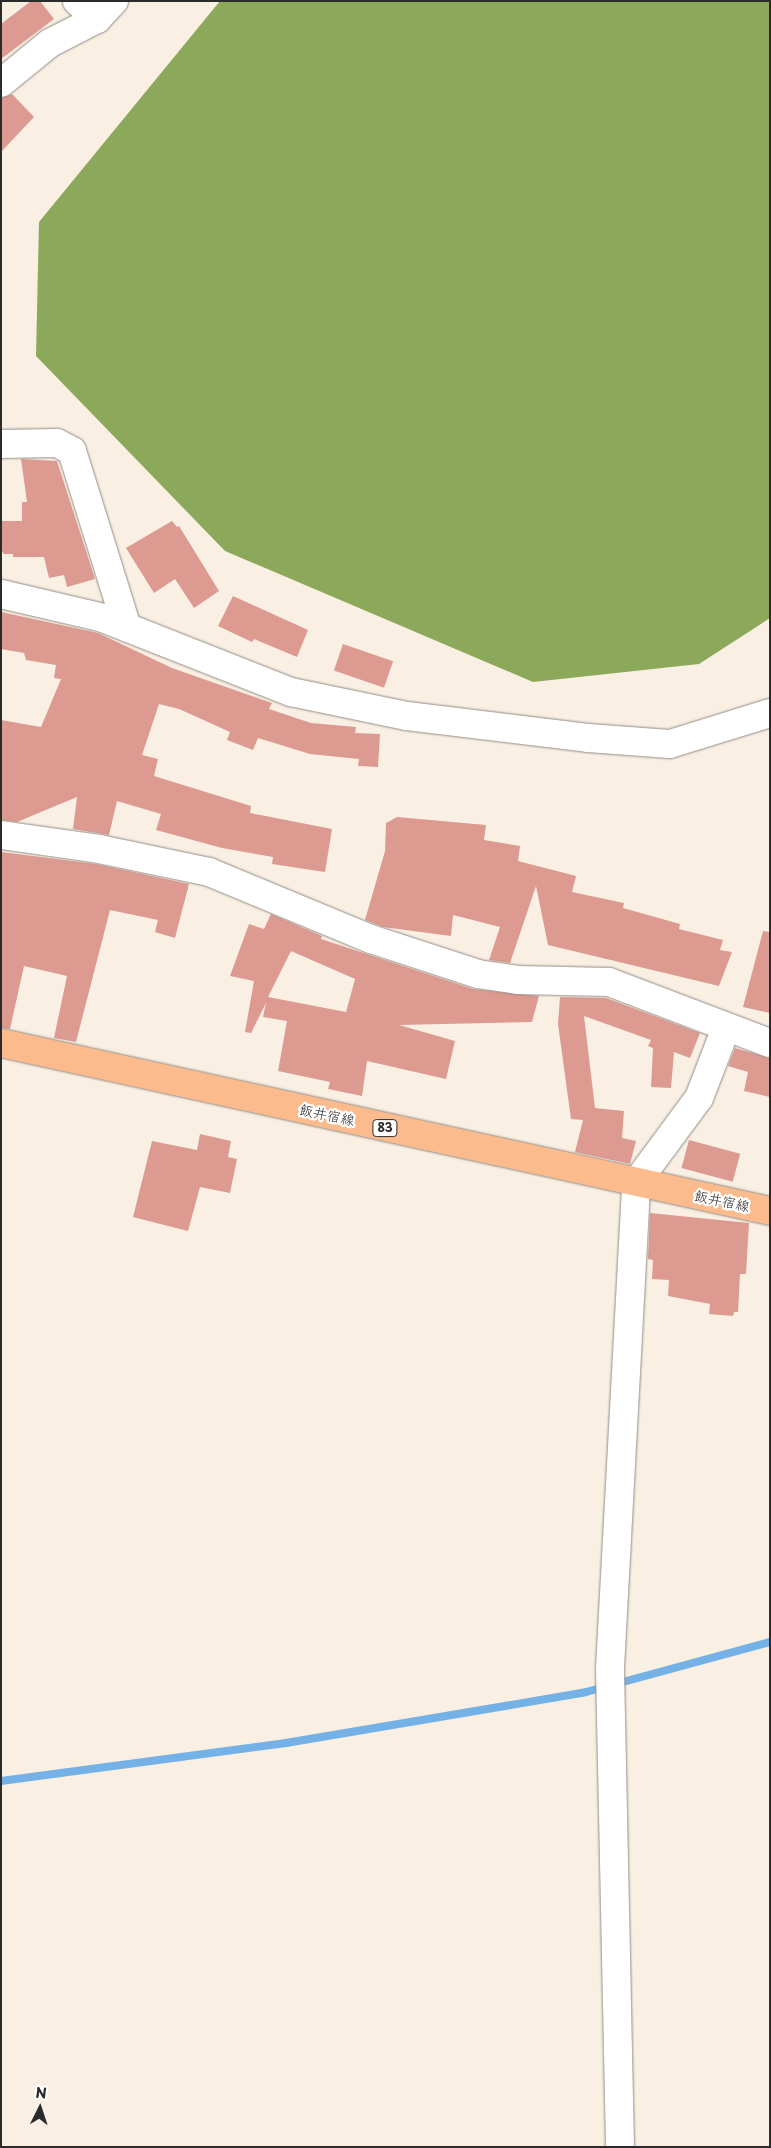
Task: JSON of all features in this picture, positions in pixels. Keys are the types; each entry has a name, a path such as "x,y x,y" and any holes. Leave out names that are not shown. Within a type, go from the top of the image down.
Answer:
{"main road":[{"name":"飯井宿線","path":"1,1043 770,1211"}],"street":[{"path":"1,83 96,7"},
{"path":"1,444 58,443 72,451 128,628"},
{"path":"1,594 103,618 290,692 407,716 588,738 670,744 770,713"},
{"path":"1,835 99,849 209,872 371,939 478,974 518,980 609,982 726,1028 770,1043"},
{"path":"620,2147 610,1668 636,1183 699,1098 726,1028"}],"green space":[{"path":"220,1 770,1 770,618 699,664 533,682 225,551 36,356 39,222"}],"building":[{"path":"31,1 40,1 54,19 1,59 1,24"},
{"path":"12,94 34,117 1,152 1,98"},
{"path":"21,459 57,461 95,579 67,587 64,575 49,578 44,557 13,557 13,554 4,554 1,550 1,521 22,521 22,502 27,502"},
{"path":"172,521 177,527 179,526 219,591 194,608 175,579 154,593 126,548"},
{"path":"233,596 308,630 297,657 254,639 252,642 218,626"},
{"path":"1,612 98,633 172,668 272,703 269,709 311,723 356,727 355,733 380,734 378,767 358,766 359,759 310,754 258,738 253,750 227,740 230,732 179,709 159,704 142,755 158,759 154,776 251,806 250,813 332,829 325,872 272,864 273,857 222,848 156,830 161,814 117,801 109,835 73,829 77,797 17,822 1,820 1,720 41,727 61,679 54,678 56,665 26,660 24,653 1,649"},
{"path":"343,644 393,661 384,688 334,670"},
{"path":"397,817 486,825 484,840 520,846 518,861 576,876 572,892 624,903 623,908 680,924 679,929 723,940 720,950 732,952 719,986 548,945 536,886 510,963 489,960 500,927 453,915 451,936 383,927 365,920 385,851 386,823"},
{"path":"1,852 96,864 189,884 175,938 155,932 158,920 110,910 76,1042 54,1038 67,976 24,966 10,1029 1,1028"},
{"path":"271,914 322,936 321,939 473,989 539,996 532,1022 399,1025 455,1041 446,1079 367,1061 362,1096 328,1089 330,1082 278,1071 287,1021 263,1017 266,1003 251,1033 245,1032 254,981 230,976 249,924 264,929","holes":["291,951 355,979 346,1012 268,997"]},
{"path":"763,931 770,932 770,1013 743,1007"},
{"path":"560,997 606,998 700,1033 690,1058 674,1052 671,1088 651,1087 653,1048 648,1046 651,1040 584,1016 595,1108 624,1111 622,1138 636,1141 630,1164 575,1152 583,1120 571,1119 558,1024"},
{"path":"735,1048 770,1058 770,1097 744,1091 748,1072 728,1066"},
{"path":"200,1134 231,1141 228,1157 237,1159 230,1193 200,1187 188,1231 133,1217 152,1141 197,1150"},
{"path":"689,1140 740,1154 733,1182 681,1168"},
{"path":"650,1213 749,1223 746,1274 740,1274 738,1312 734,1312 733,1316 709,1314 710,1304 668,1296 669,1280 652,1279 653,1260 648,1259"}],"waterway":[{"path":"1,1781 286,1743 586,1692 770,1642"}]}
